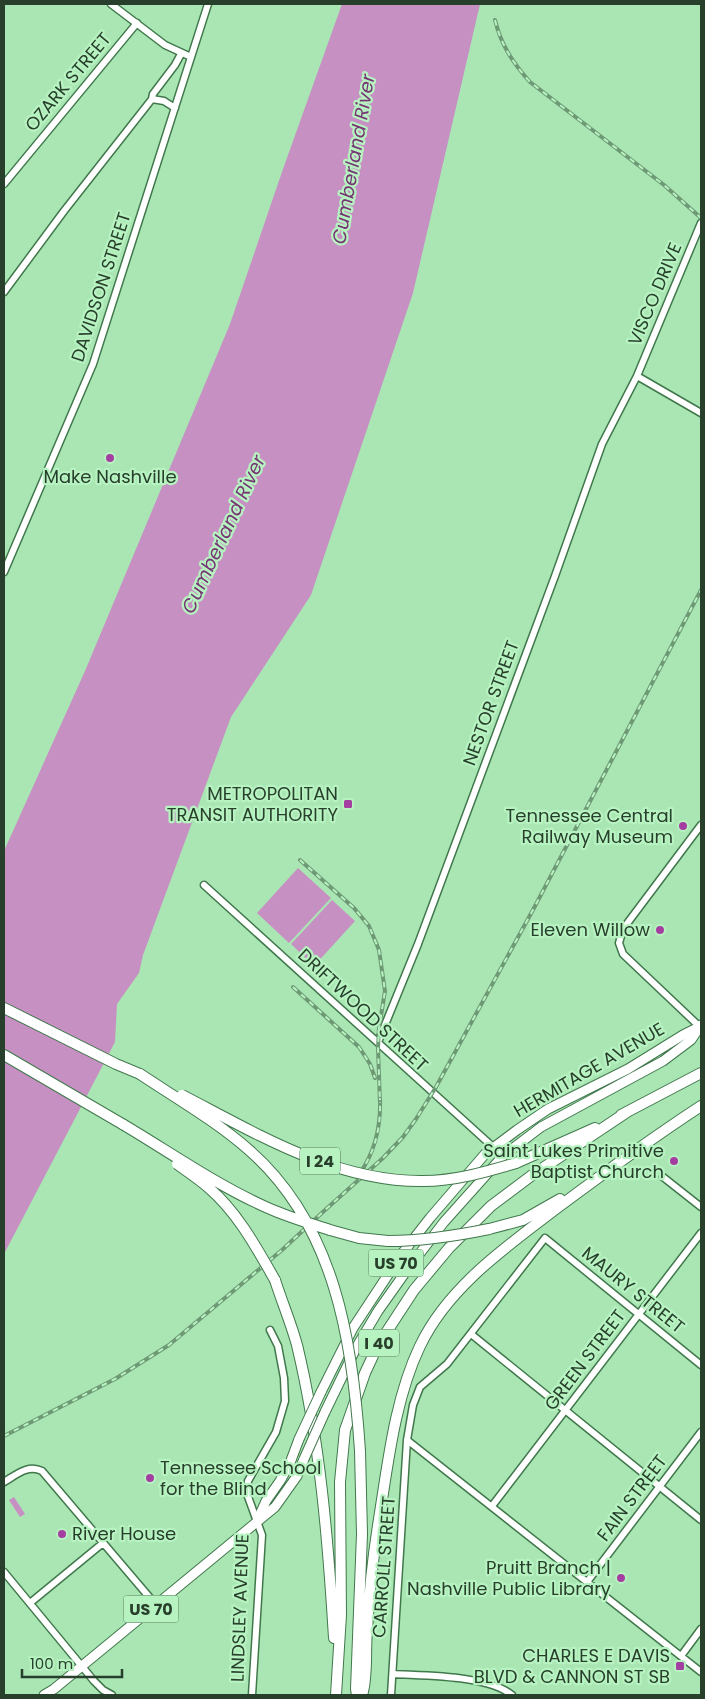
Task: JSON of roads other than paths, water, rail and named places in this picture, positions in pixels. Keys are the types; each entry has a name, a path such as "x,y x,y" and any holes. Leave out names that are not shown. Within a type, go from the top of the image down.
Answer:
{"highway":[{"name":"I 24","path":"4,1008 312,1159 388,1180 424,1181 476,1175 516,1163 560,1145 701,1073"},
{"path":"4,1055 215,1180 266,1207 293,1219 330,1230 360,1238 388,1241 419,1241 452,1237 522,1220 600,1176 701,1106"},
{"path":"140,1074 230,1134 250,1150 279,1180 308,1222 331,1277 338,1298 354,1384 360,1451 362,1534 357,1695"},
{"name":"I 40","path":"336,1695 341,1615 340,1482 345,1430 358,1391 378,1345 414,1290 449,1248 491,1206 531,1176 627,1112"},
{"path":"124,1125 209,1188 230,1209 247,1232 275,1280 296,1344 310,1404 321,1479 336,1680"},
{"name":"I 40","path":"362,1695 373,1559 386,1477 398,1411 409,1373 420,1345 439,1314 463,1285 507,1246 600,1176"},
{"path":"367,1630 370,1648 369,1695"}],"main road":[{"name":"HERMITAGE AVENUE","path":"257,1521 266,1501 290,1463 299,1439 353,1328 401,1255 485,1154 548,1109 628,1069 684,1035 701,1027"},
{"name":"HERMITAGE AVENUE","path":"44,1695 275,1507 296,1476 356,1348 402,1276 444,1222 503,1156 541,1127 663,1061 691,1040 701,1027"}],"street":[{"path":"111,4 165,45 191,58"},
{"name":"DAVIDSON STREET","path":"4,572 93,364 208,4"},
{"name":"OZARK STREET","path":"4,184 137,23"},
{"path":"4,292 70,203 152,99 153,94 181,54"},
{"path":"152,99 164,101 176,108"},
{"name":"VISCO DRIVE","path":"636,376 701,223"},
{"path":"636,376 701,413"},
{"name":"NESTOR STREET","path":"378,1042 418,944 602,444 636,376"},
{"path":"701,825 623,929 619,940 623,954 701,1027"},
{"name":"DRIFTWOOD STREET","path":"204,885 503,1156"},
{"path":"663,1177 701,1207"},
{"name":"GREEN STREET","path":"492,1506 701,1233"},
{"name":"MAURY STREET","path":"545,1238 701,1365"},
{"name":"CARROLL STREET","path":"391,1695 407,1440 413,1405 420,1387 447,1364 545,1238"},
{"name":"LINDSLEY AVENUE","path":"252,1695 262,1535 247,1494 248,1481 276,1432 285,1401 284,1378 278,1346 270,1330"},
{"path":"471,1334 701,1520"},
{"name":"FAIN STREET","path":"587,1582 701,1432"},
{"path":"407,1440 701,1672"},
{"path":"4,1482 28,1468 42,1471 156,1605"},
{"path":"30,1603 103,1543"},
{"path":"4,1572 103,1690 112,1695"},
{"path":"681,1656 701,1629"},
{"path":"393,1674 492,1684 512,1695"}],"water":[{"name":"Cumberland River","path":"342,4 480,4 413,293 311,595 231,717 143,955 139,973 117,1004 115,1042 4,1254 4,851 85,671 230,324"},
{"path":"298,868 331,898 289,943 257,913"},
{"path":"332,900 355,921 314,966 291,944"},
{"path":"14,1497 25,1514 20,1517 9,1500"}],"railway":[{"path":"495,20 508,53 530,82 664,185 701,218"},
{"path":"4,1436 115,1379 169,1345 282,1250 383,1158 403,1137 436,1087 534,908 701,590"},
{"path":"300,860 354,908 369,926 379,950 385,991 378,1048 380,1103"},
{"path":"293,987 359,1047 370,1064 375,1078"},
{"path":"360,1173 374,1147 380,1118 380,1098"}],"place":[{"name":"Make Nashville","path":"110,458"},
{"name":"METROPOLITAN TRANSIT AUTHORITY","path":"348,804"},
{"name":"Tennessee Central Railway Museum","path":"683,826"},
{"name":"Eleven Willow","path":"660,930"},
{"name":"Saint Lukes Primitive Baptist Church","path":"674,1161"},
{"name":"Tennessee School for the Blind","path":"150,1478"},
{"name":"River House","path":"62,1534"},
{"name":"Pruitt Branch | Nashville Public Library","path":"621,1578"},
{"name":"CHARLES E DAVIS BLVD & CANNON ST SB","path":"680,1666"}]}
